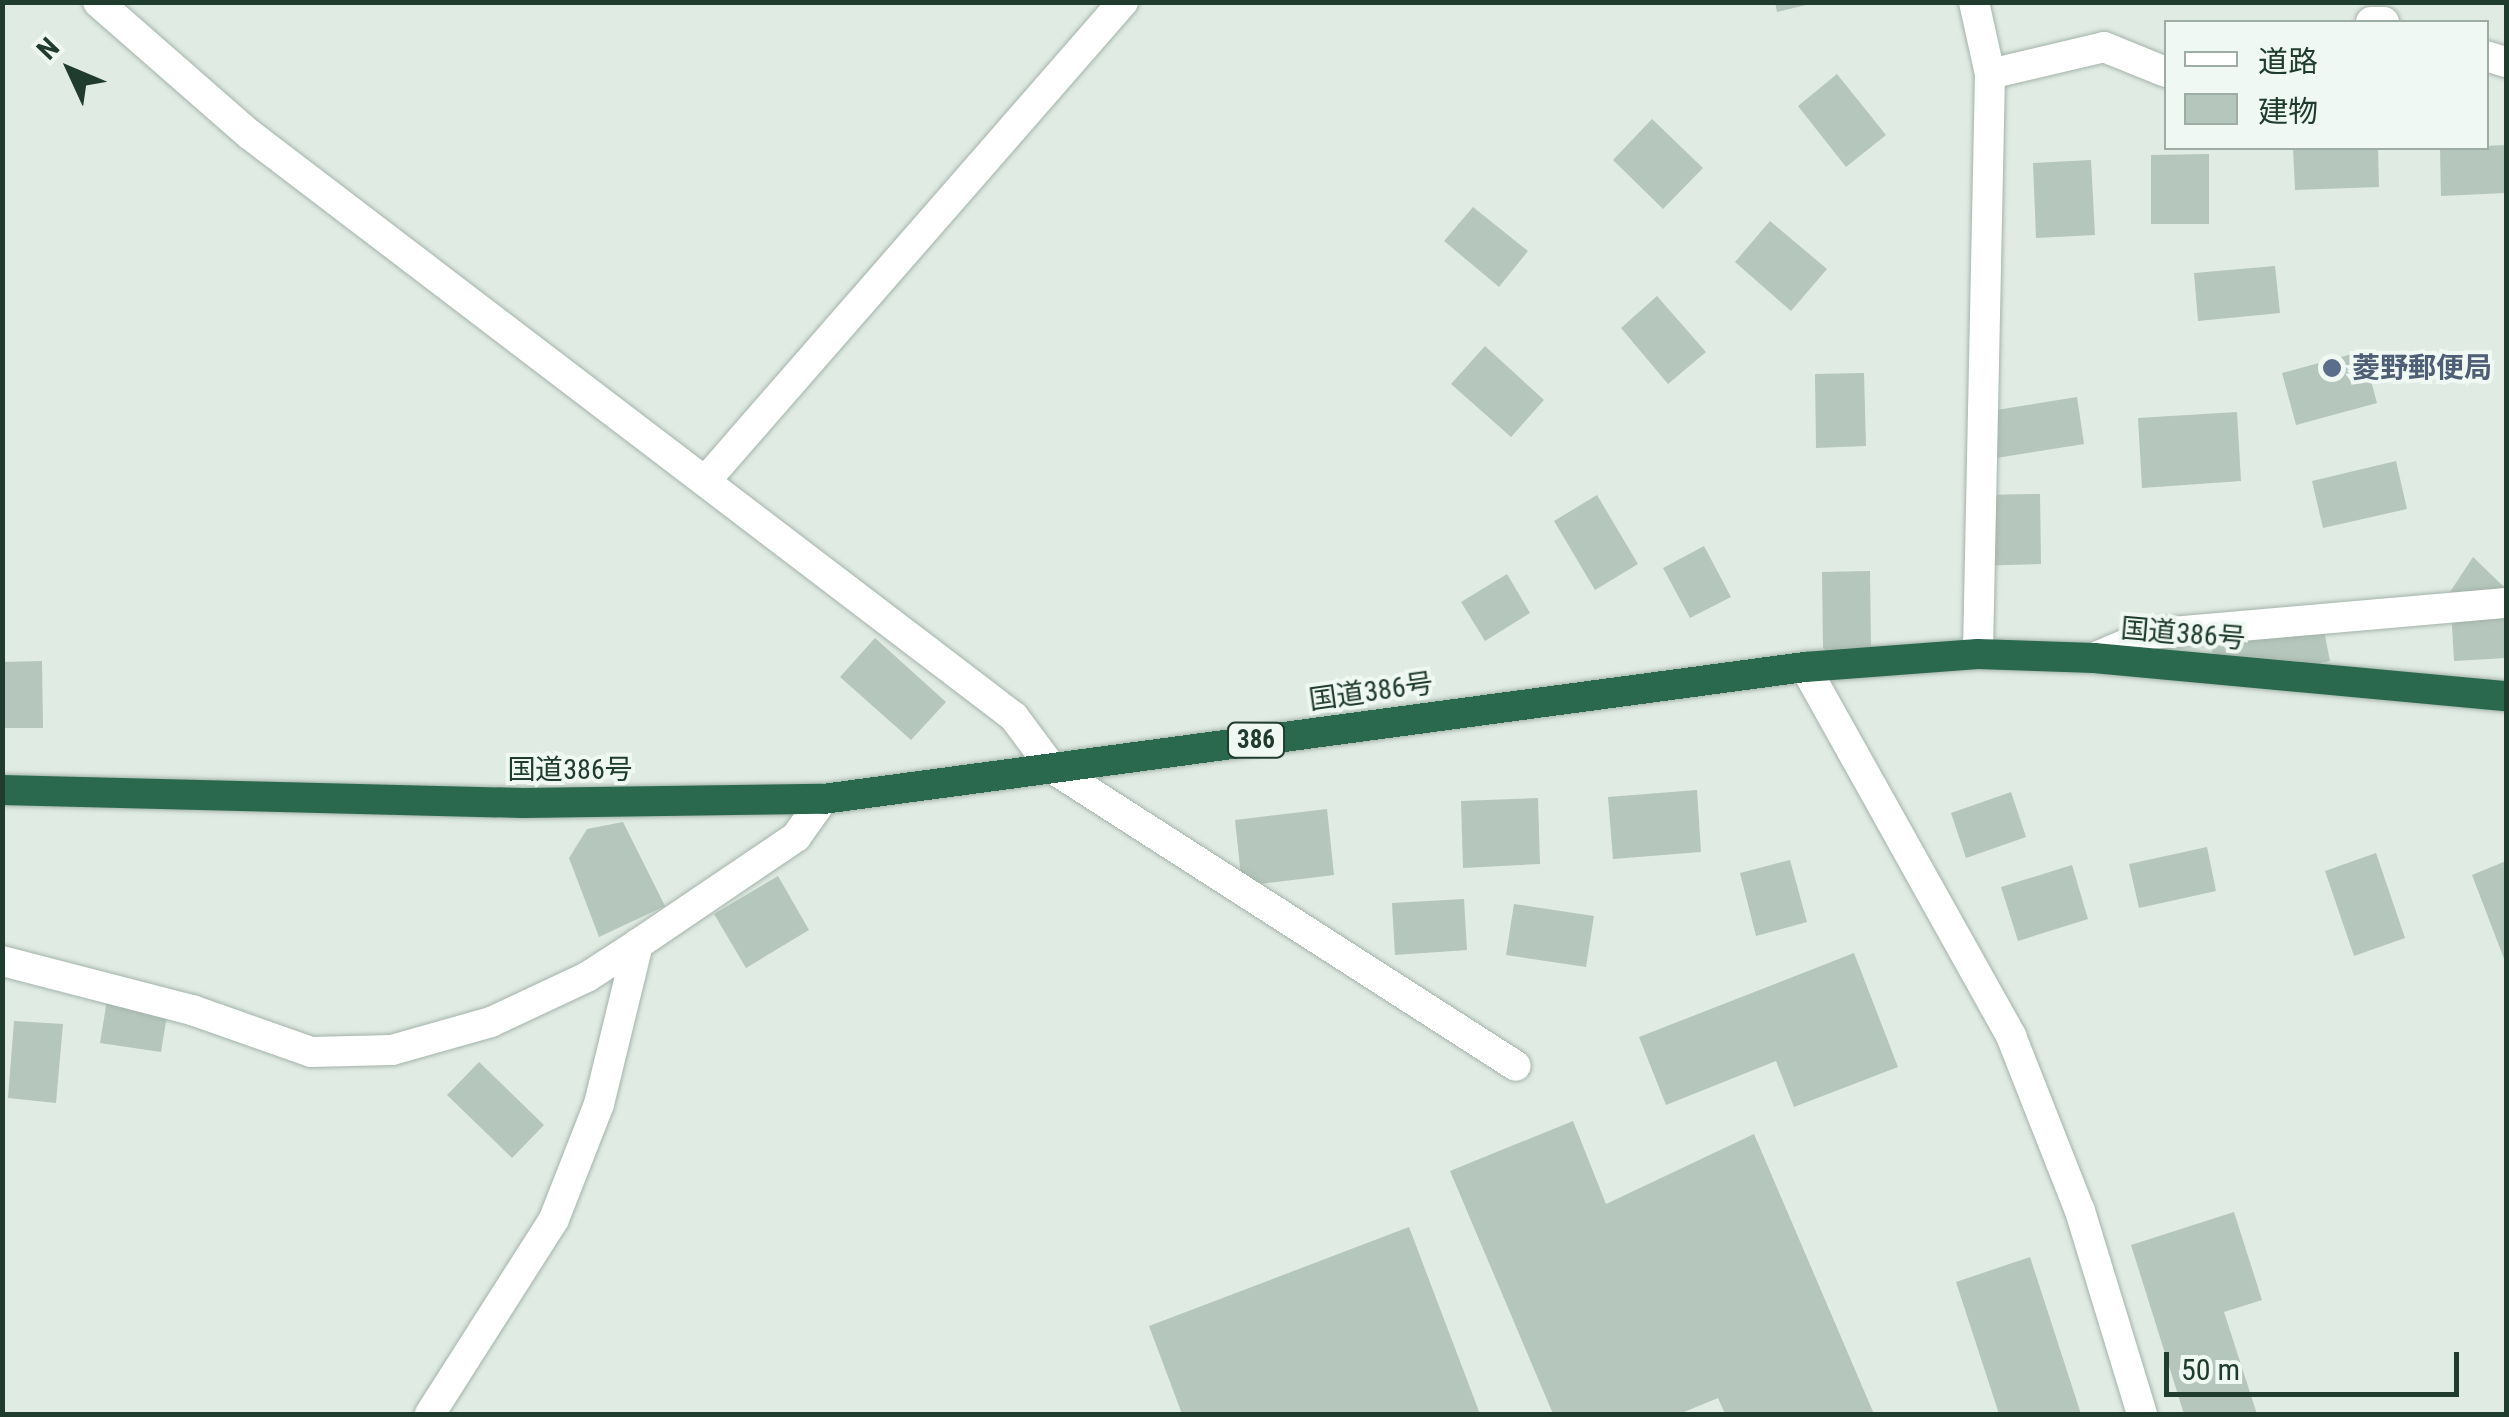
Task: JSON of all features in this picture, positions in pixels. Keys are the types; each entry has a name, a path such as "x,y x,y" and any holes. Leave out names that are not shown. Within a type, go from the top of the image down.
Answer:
{"highway":[{"name":"国道386号","path":"2,790 522,803 823,799 1805,667 1978,654 2094,658 2506,696"}],"street":[{"path":"98,2 249,134 1014,717 1052,768 1516,1066"},
{"path":"707,480 1122,2"},
{"path":"1974,2 1990,74 1978,654"},
{"path":"1990,74 2104,47 2164,71"},
{"path":"2094,658 2150,634 2506,603"},
{"path":"1805,667 2011,1036 2080,1211 2142,1414"},
{"path":"2,961 192,1010 311,1052 392,1050 490,1022 587,976 796,837 823,799"},
{"path":"430,1414 554,1219 599,1104 638,944"}],"building":[{"path":"1775,2 1810,2 1810,4 1777,12"},
{"path":"1837,74 1886,135 1846,167 1798,106"},
{"path":"1652,119 1703,168 1663,209 1613,160"},
{"path":"2506,145 2506,193 2441,196 2440,150 2489,150 2489,146"},
{"path":"2293,150 2378,150 2379,187 2295,190"},
{"path":"2209,154 2209,224 2151,224 2151,155"},
{"path":"2091,160 2095,235 2036,238 2033,163"},
{"path":"1473,207 1528,251 1499,287 1444,241"},
{"path":"1770,221 1827,269 1791,311 1735,262"},
{"path":"2275,266 2280,313 2198,321 2194,273"},
{"path":"1657,296 1706,352 1668,384 1621,328"},
{"path":"1485,346 1544,400 1511,437 1451,384"},
{"path":"2363,351 2377,403 2296,425 2282,373"},
{"path":"1864,373 1866,446 1816,448 1815,374"},
{"path":"2077,397 2084,444 1996,458 1990,411"},
{"path":"2237,412 2241,481 2142,488 2138,418"},
{"path":"2396,461 2407,509 2323,528 2312,481"},
{"path":"2040,494 2041,564 1973,566 1972,495"},
{"path":"1597,495 1638,564 1595,590 1554,521"},
{"path":"1704,546 1731,597 1690,618 1663,568"},
{"path":"2473,557 2505,588 2506,658 2454,661 2450,592"},
{"path":"1870,571 1871,647 1849,668 1823,648 1822,572"},
{"path":"1507,574 1530,613 1485,641 1461,602"},
{"path":"2320,610 2330,661 2219,685 2209,635"},
{"path":"875,638 946,702 911,740 840,677"},
{"path":"42,661 43,728 2,728 2,662"},
{"path":"1697,790 1701,852 1613,859 1608,797"},
{"path":"2011,792 2026,837 1966,858 1951,813"},
{"path":"1538,798 1540,864 1463,868 1461,801"},
{"path":"1327,809 1334,875 1242,886 1235,820"},
{"path":"623,822 665,906 599,937 569,858 587,829"},
{"path":"2207,847 2216,891 2139,908 2129,864"},
{"path":"2376,853 2405,938 2354,956 2325,871"},
{"path":"1790,860 1807,922 1756,936 1740,873"},
{"path":"2506,861 2506,964 2472,875"},
{"path":"2072,865 2088,919 2018,941 2001,887"},
{"path":"778,876 809,930 746,968 714,914"},
{"path":"1464,899 1467,950 1395,955 1392,903"},
{"path":"1514,904 1594,916 1586,967 1506,955"},
{"path":"1854,953 1898,1067 1794,1107 1776,1061 1666,1105 1639,1037"},
{"path":"108,994 169,1003 161,1052 100,1043"},
{"path":"14,1021 63,1024 56,1103 8,1098"},
{"path":"479,1062 544,1125 512,1158 447,1095"},
{"path":"1573,1121 1606,1204 1754,1134 1874,1414 1725,1414 1718,1398 1679,1414 1553,1414 1450,1171"},
{"path":"2234,1212 2262,1300 2224,1312 2257,1414 2184,1414 2131,1245"},
{"path":"1409,1227 1480,1414 1182,1414 1149,1326"},
{"path":"2030,1257 2081,1414 1999,1414 1956,1282"}],"place":[{"name":"菱野郵便局","path":"2332,368"}]}
